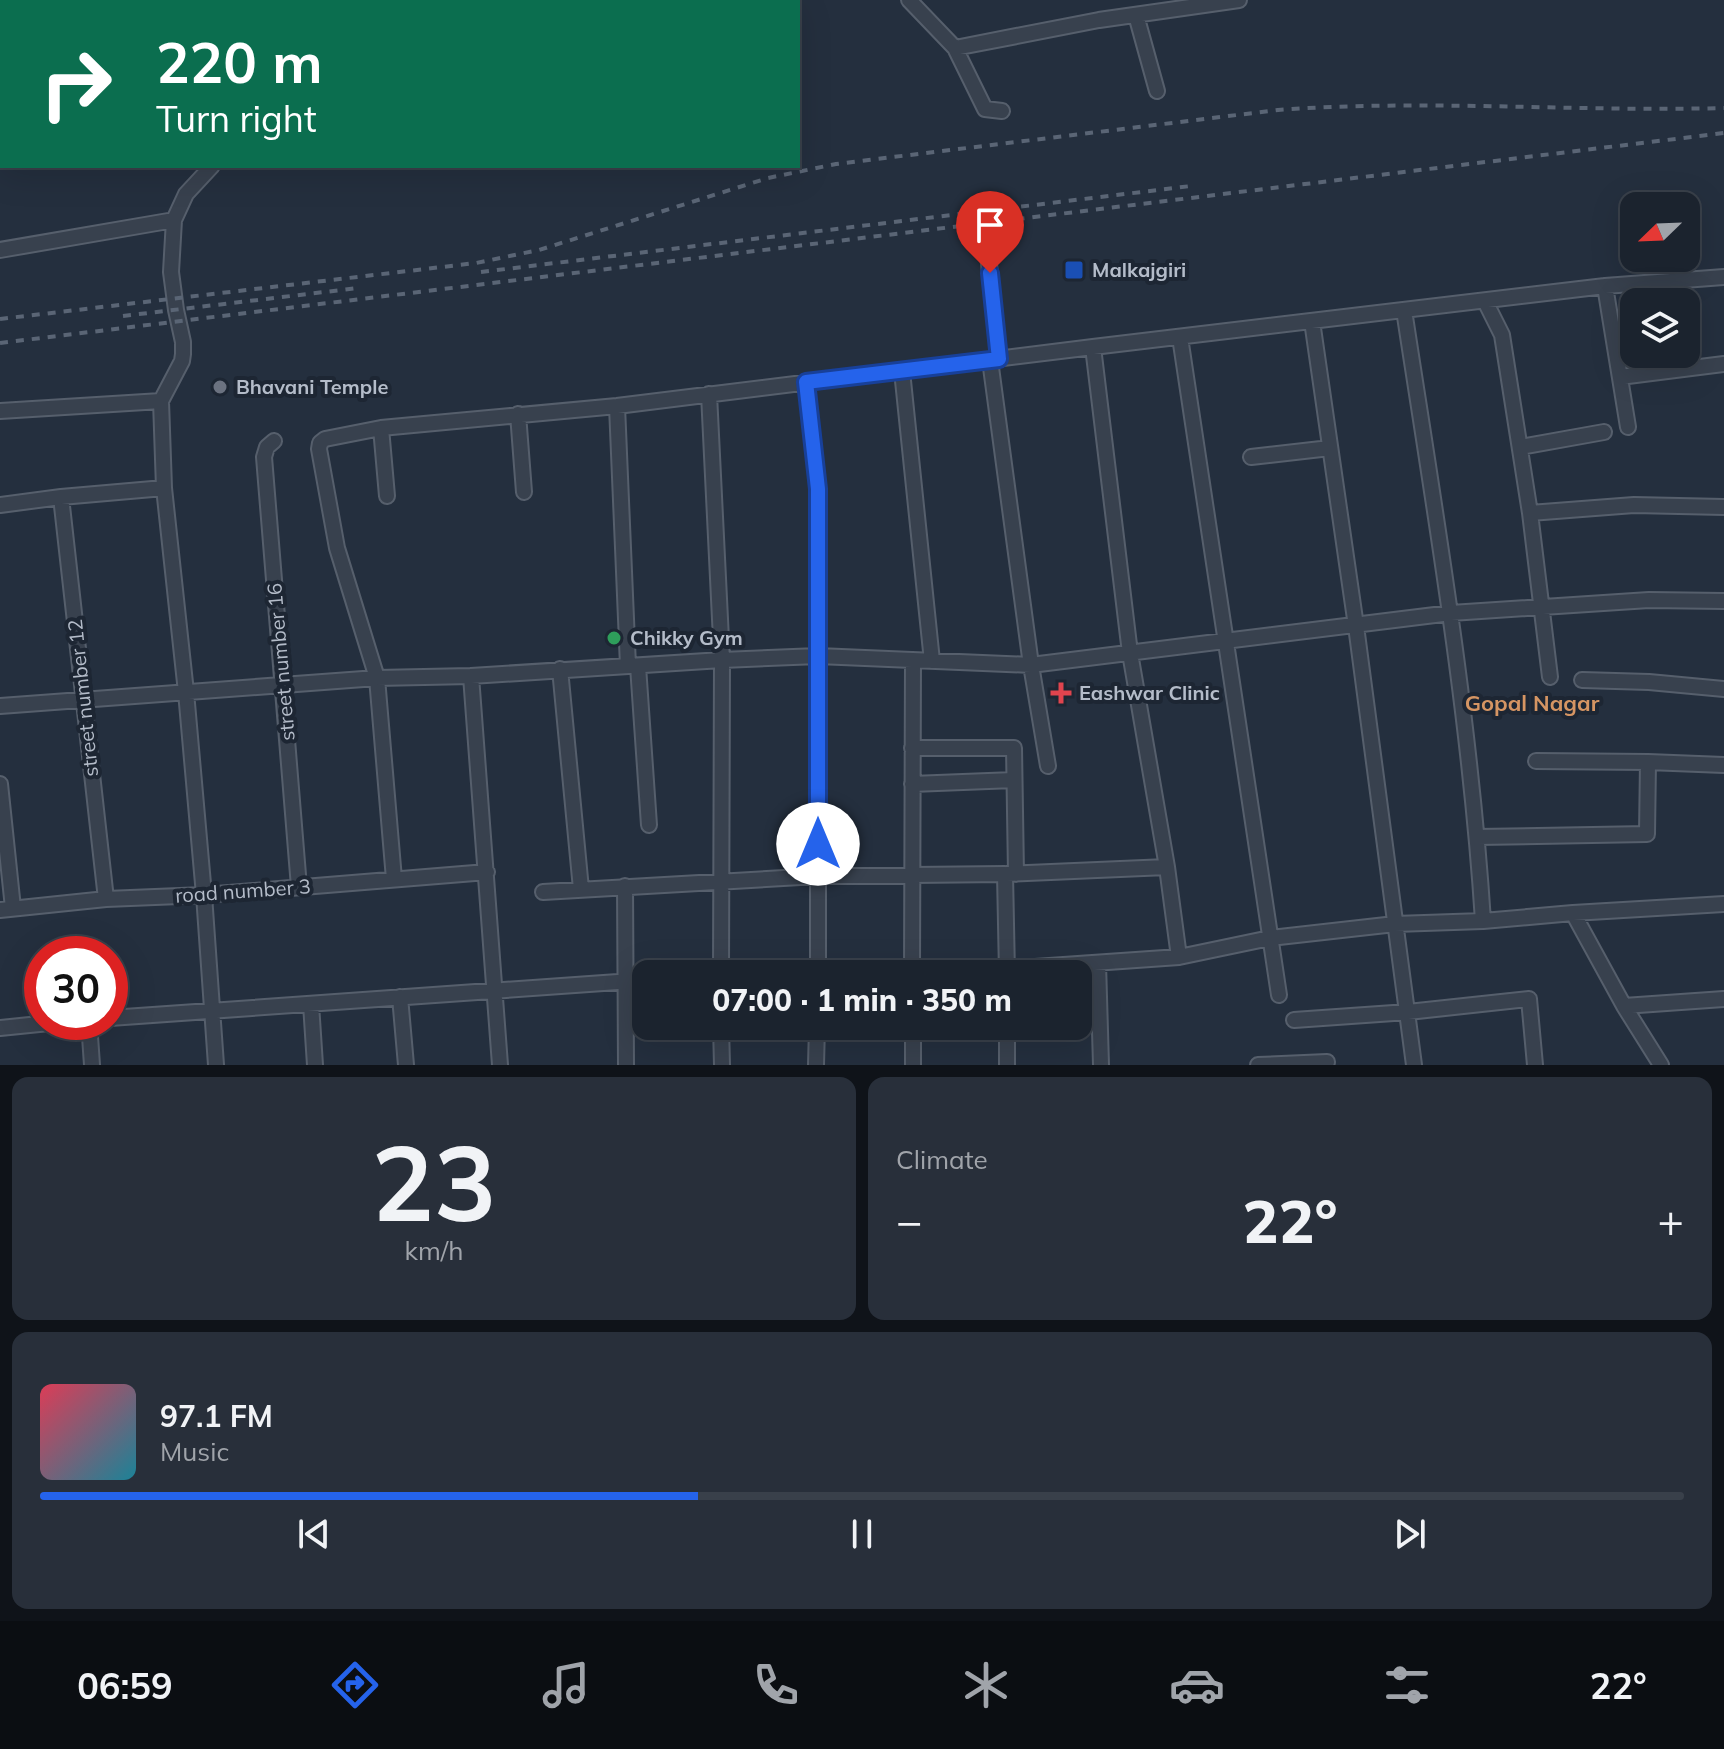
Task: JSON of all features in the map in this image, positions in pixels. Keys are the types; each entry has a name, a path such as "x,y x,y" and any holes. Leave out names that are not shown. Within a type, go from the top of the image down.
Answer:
{"street":[{"path":"909,0 955,48 985,109 1002,111"},
{"path":"955,48 1099,20 1239,0"},
{"path":"1136,15 1157,91"},
{"path":"210,168 186,194 174,220 171,272 183,354 161,401 164,488 186,692 216,1065"},
{"path":"0,250 174,220"},
{"path":"987,245 995,359 1031,665 1048,766"},
{"path":"394,879 377,678 337,548 319,449 325,439 381,428 617,406 1605,286 1724,277"},
{"path":"1605,286 1628,427"},
{"path":"1485,301 1502,335 1530,513 1550,677"},
{"path":"1404,310 1451,613 1477,837 1483,921"},
{"path":"1312,321 1414,1065"},
{"path":"1180,337 1279,995"},
{"path":"1093,347 1130,653 1167,867 1179,957"},
{"path":"1620,377 1724,364"},
{"path":"902,371 932,661"},
{"path":"806,382 818,489 818,960"},
{"path":"709,394 722,660 721,960"},
{"path":"0,411 161,401"},
{"path":"617,406 633,666 649,825"},
{"path":"518,414 524,492"},
{"path":"381,428 387,496"},
{"path":"1520,447 1604,432"},
{"name":"street number 16","path":"274,441 267,447 264,457 299,887"},
{"path":"1251,457 1330,448"},
{"path":"0,505 164,488"},
{"name":"street number 12","path":"61,497 106,899"},
{"path":"1530,513 1634,505 1724,507"},
{"path":"0,706 377,678 471,676 818,656 1031,665 1451,613 1649,600 1724,601"},
{"path":"912,960 913,660"},
{"path":"560,669 581,889"},
{"path":"471,676 500,1065"},
{"path":"1582,680 1724,689"},
{"path":"912,748 1014,748 1007,960"},
{"path":"1536,761 1724,765"},
{"path":"1477,837 1647,834 1648,762"},
{"path":"912,784 1014,780"},
{"path":"0,784 7,909"},
{"path":"543,892 818,876 1010,874 1167,867"},
{"name":"road number 3","path":"7,909 487,872"},
{"path":"625,886 626,1065"},
{"path":"1092,964 1179,957 1270,938 1395,924 1724,904"},
{"path":"1573,913 1624,1006 1661,1065"},
{"path":"1098,963 1101,1065"},
{"path":"128,1017 632,981"},
{"path":"400,997 406,1065"},
{"path":"1294,1020 1529,999 1535,1065"},
{"path":"1624,1006 1724,999"},
{"path":"311,1004 315,1065"},
{"path":"0,1028 24,1026"},
{"path":"90,1040 92,1065"},
{"path":"721,1040 722,1065"},
{"path":"816,1065 817,1040"},
{"path":"913,1040 913,1065"},
{"path":"1007,1040 1007,1065"},
{"path":"1258,1065 1327,1062"}],"railway":[{"path":"0,319 476,263 539,250 768,178 836,164 1278,110 1389,106 1724,108"},
{"path":"0,343 1724,133"},
{"path":"481,272 1191,186"},
{"path":"123,316 358,288"}],"place":[{"name":"Malkajgiri","path":"1074,270"},
{"name":"Bhavani Temple","path":"220,387"},
{"name":"Chikky Gym","path":"614,638"},
{"name":"Eashwar Clinic","path":"1061,693"}],"district":[{"name":"Gopal Nagar","path":"1532,703"}],"route":[{"path":"818,844 818,489 806,382 999,359 990,273"}]}
